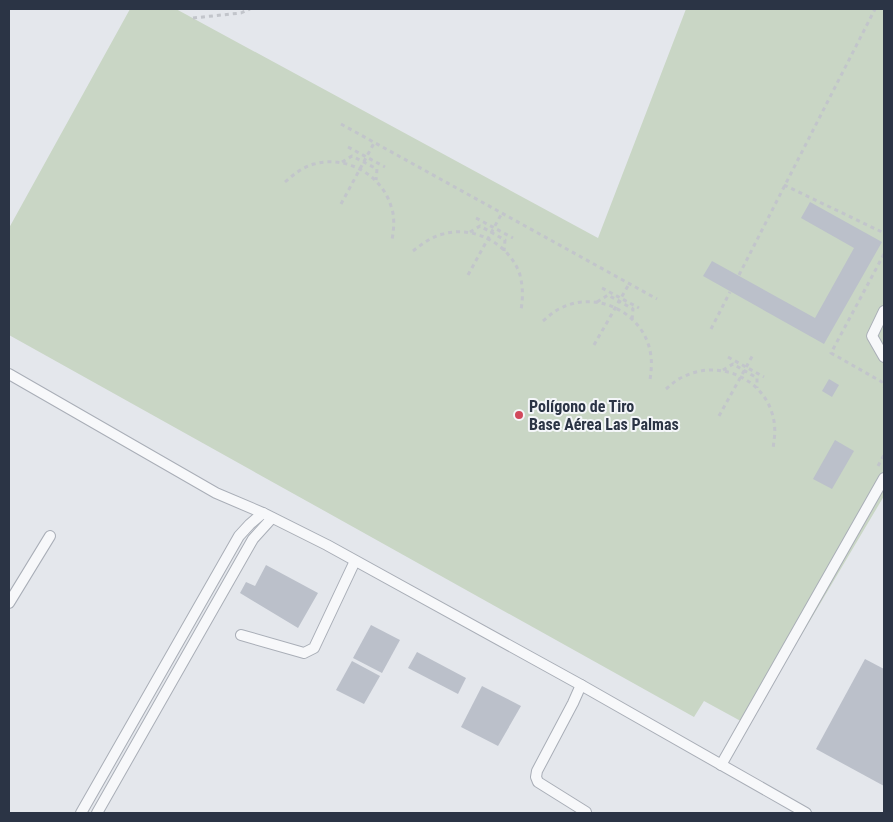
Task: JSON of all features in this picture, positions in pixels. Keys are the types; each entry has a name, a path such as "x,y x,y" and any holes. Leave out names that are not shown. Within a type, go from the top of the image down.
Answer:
{"lane":[{"path":"884,311 872,336 884,357"},
{"path":"9,374 216,493 327,545 806,813"},
{"path":"721,765 884,478"},
{"path":"81,813 239,536 250,524 267,516"},
{"path":"97,813 267,516"},
{"path":"9,603 50,536"},
{"path":"242,635 304,653 314,648 355,561"},
{"path":"580,685 573,703 536,776 538,782 586,812"},
{"path":"116,751 129,757"}],"path":[{"path":"193,18 241,13 250,9"},
{"path":"739,275 875,9"},
{"path":"341,124 657,299"},
{"path":"341,204 374,142"},
{"path":"348,147 385,168"},
{"path":"341,163 352,156 364,162 377,169 376,181"},
{"path":"285,182 294,174 315,164 327,162 341,163 360,169 372,176 386,194 391,205 394,216 392,240"},
{"path":"784,185 884,233"},
{"path":"468,275 502,213"},
{"path":"476,218 512,238"},
{"path":"470,233 480,226 492,232 505,240 504,251"},
{"path":"413,251 422,244 444,233 470,233 488,238 504,251 515,264 522,286 521,310"},
{"path":"594,345 629,284"},
{"path":"602,288 632,309 632,318"},
{"path":"711,329 730,292"},
{"path":"597,302 608,295 639,308"},
{"path":"543,321 552,313 568,305 585,302 608,304 632,318 644,334 649,345 652,362 650,380"},
{"path":"826,351 831,353"},
{"path":"719,416 754,353"},
{"path":"728,357 757,378 757,388"},
{"path":"723,370 733,364 764,377"},
{"path":"666,389 675,381 696,371 708,369 723,370 741,376 757,388 772,413 775,436 773,448"}],"green space":[{"name":"Polígono de Tiro Base Aérea Las Palmas","path":"130,9 176,9 598,238 686,9 884,9 884,496 748,725 704,701 694,717 9,335 9,228"}],"building":[{"path":"810,202 882,242 824,344 703,276 712,261 815,318 854,248 801,218"},
{"path":"829,379 839,385 832,397 822,391"},
{"path":"835,440 854,451 832,489 813,479"},
{"path":"266,565 318,593 298,628 240,593 246,582 255,586"},
{"path":"371,625 400,640 382,673 353,658"},
{"path":"417,652 466,678 458,694 408,668"},
{"path":"865,659 884,669 884,786 816,749"},
{"path":"352,661 380,676 364,704 336,690"},
{"path":"482,686 521,706 498,746 461,727"}],"place":[{"name":"Polígono de Tiro Base Aérea Las Palmas","path":"519,415"}]}
